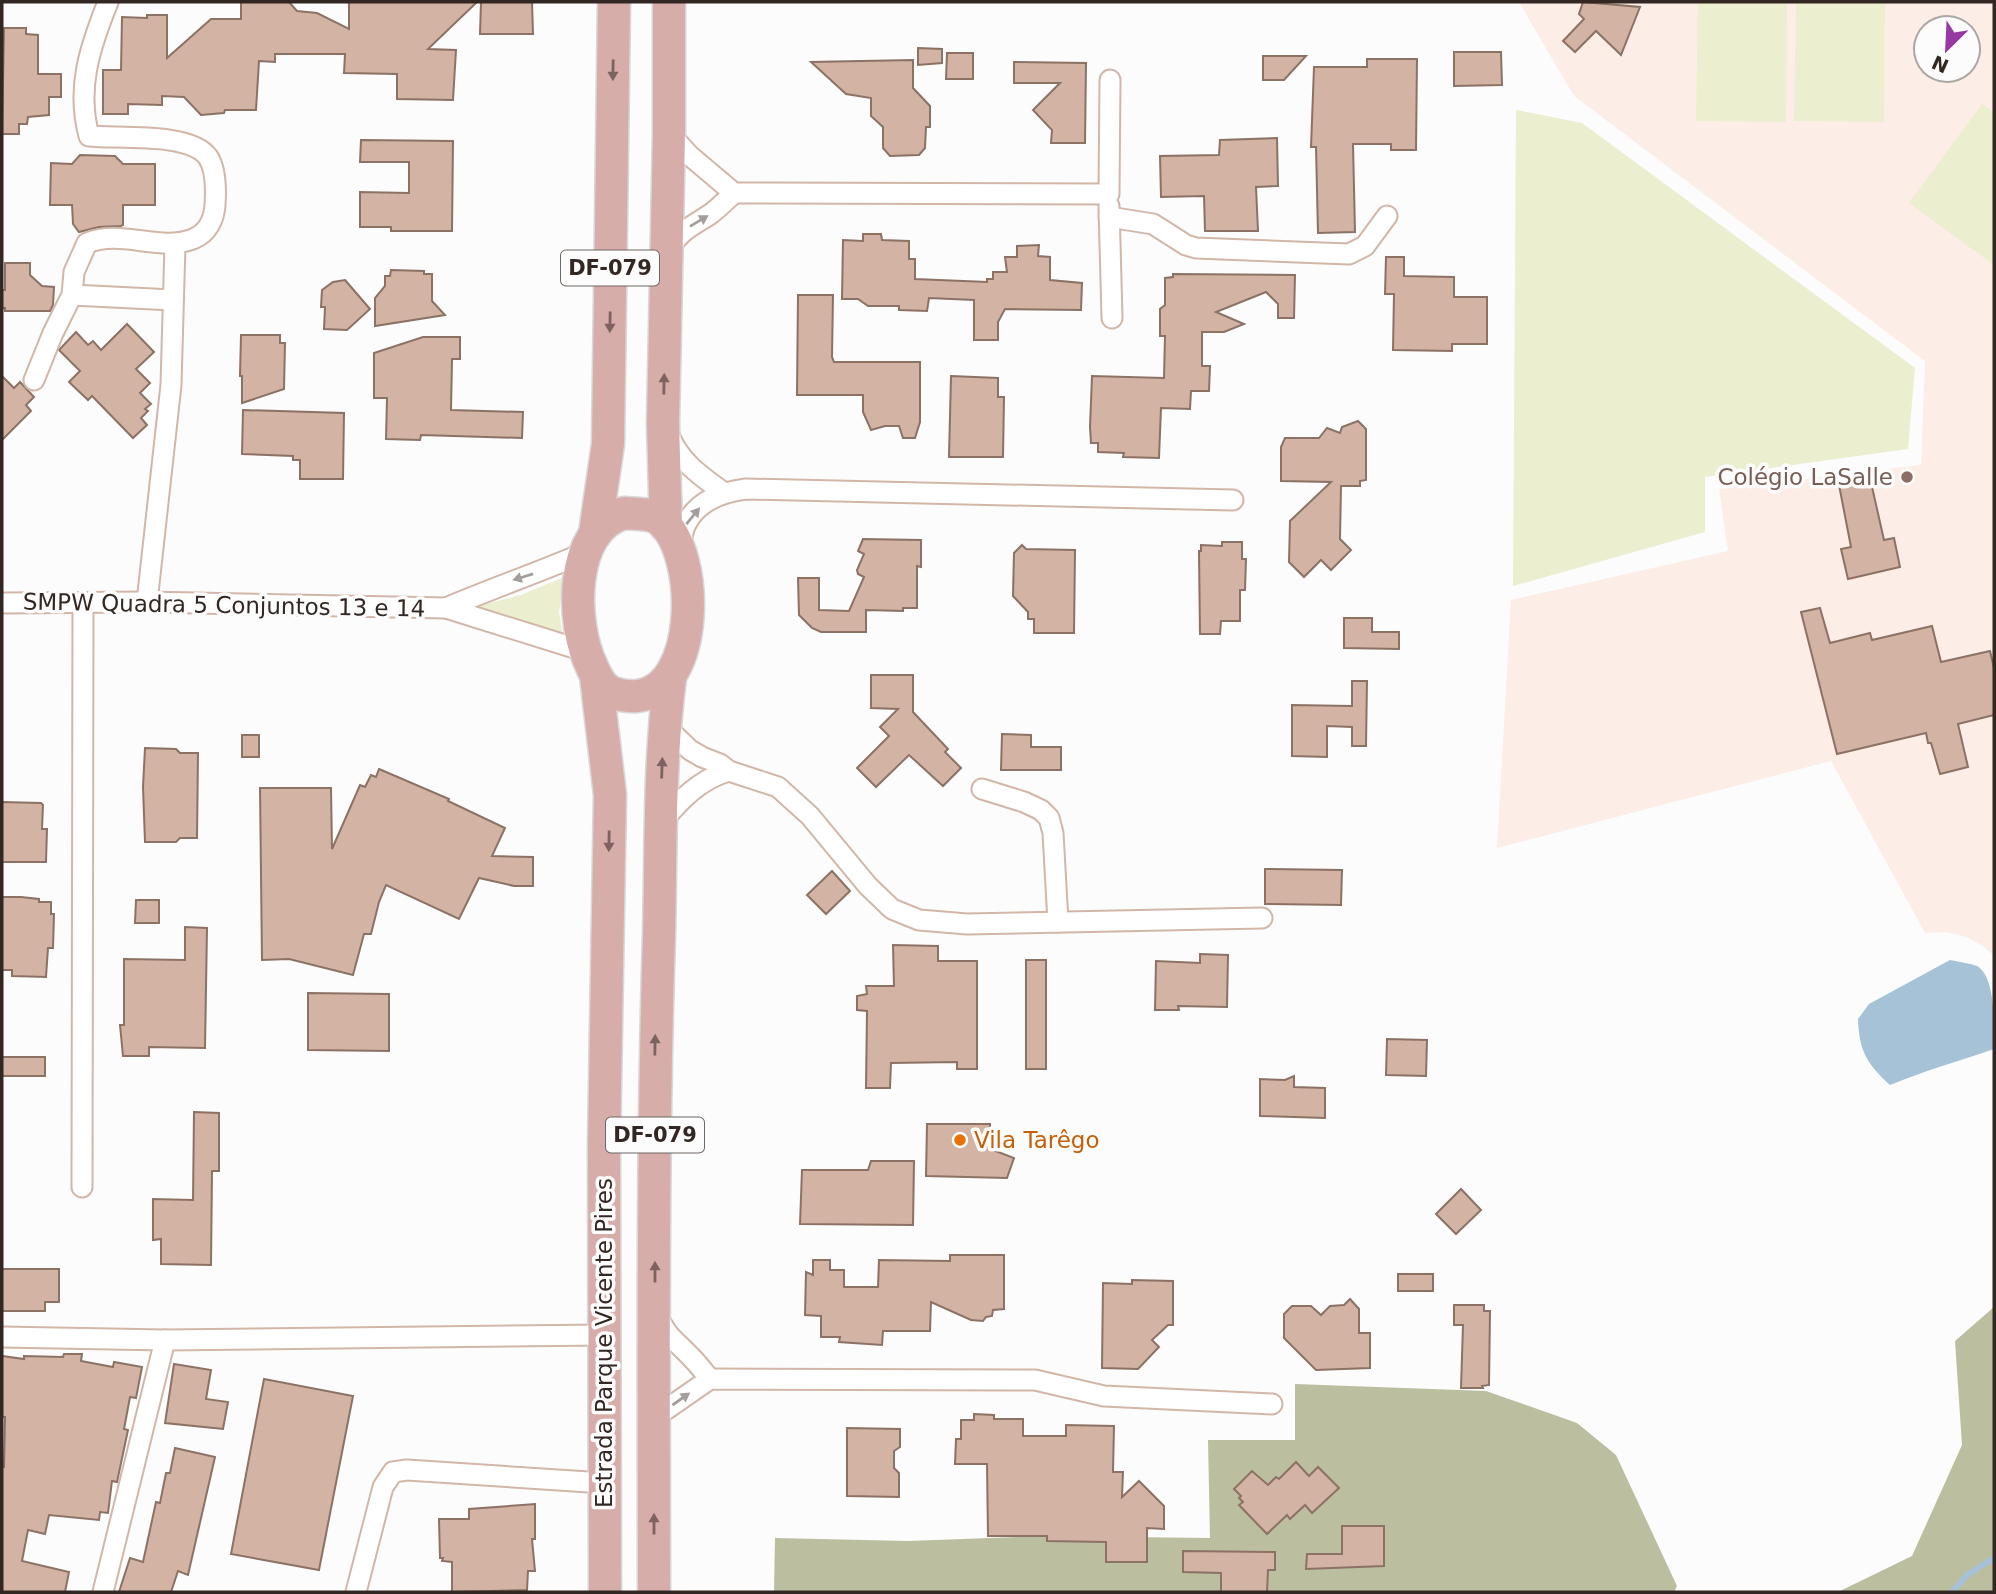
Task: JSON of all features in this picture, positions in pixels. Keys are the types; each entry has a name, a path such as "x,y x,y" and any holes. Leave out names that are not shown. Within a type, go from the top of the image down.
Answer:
{"main road":[{"name":"DF-079","path":"590,663 577,608 608,444 614,2"},
{"name":"DF-079","path":"654,1592 655,1056 664,725 670,678 676,669 689,618 687,583 672,539 663,423 669,2"},
{"path":"591,543 612,517 624,513 659,518 672,539"},
{"path":"590,663 606,689 617,694 650,694 670,678"},
{"name":"Estrada Parque Vicente Pires","path":"590,663 610,795 604,1145 605,1592"}],"street":[{"path":"34,380 72,295 74,272 87,243 97,239 115,238 174,244 196,238 212,221 215,204 213,168 207,156 198,148 186,143 89,136 83,114 83,80 107,2"},
{"path":"1110,80 1109,217 1112,318"},
{"path":"669,134 689,155 734,193 1109,194"},
{"path":"667,252 683,230 712,213 734,193"},
{"path":"1109,217 1153,224 1186,245 1196,248 1349,254 1365,246 1387,216"},
{"path":"147,602 171,385 174,244"},
{"path":"72,295 173,300"},
{"path":"663,423 674,451 723,492"},
{"path":"672,539 708,500 723,492 746,489 1233,500"},
{"name":"SMPW Quadra 5 Conjuntos 13 e 14","path":"446,608 504,583 545,570 591,543"},
{"name":"SMPW Quadra 5 Conjuntos 13 e 14","path":"2,603 147,602 446,608 590,663"},
{"path":"82,1187 83,603"},
{"path":"664,725 690,750 702,757 729,771 778,788 810,816 868,886 892,909 919,920 944,923 1262,918"},
{"path":"661,823 677,804 702,783 729,771"},
{"path":"982,789 1024,802 1041,810 1049,818 1053,833 1058,922"},
{"path":"655,1308 663,1328 710,1380"},
{"path":"3,1344 604,1335"},
{"path":"103,1592 165,1340"},
{"path":"654,1421 661,1413 710,1380 1035,1380 1104,1396 1272,1404"},
{"path":"356,1592 383,1487 393,1472 407,1470 604,1483"}],"shaded area":[{"name":"Colégio LaSalle","path":"1519,2 1994,2 1994,956 1966,937 1946,932 1925,933 1831,761 1497,848 1511,600 1728,551 1719,489 1921,465 1925,361 1574,96"}],"green space":[{"path":"1698,2 1787,2 1786,122 1696,121"},
{"path":"1796,2 1885,2 1884,122 1794,121"},
{"path":"1982,104 1994,113 1994,265 1909,203"},
{"path":"1516,110 1582,123 1915,368 1908,449 1705,477 1705,532 1513,586"},
{"path":"564,577 559,612 564,643 462,610 521,595"},
{"path":"1994,1307 1994,1592 1838,1592 1912,1556 1962,1445 1955,1341"},
{"path":"1295,1384 1486,1391 1577,1423 1616,1455 1677,1586 1674,1592 774,1592 775,1538 908,1541 1043,1536 1210,1538 1208,1440 1295,1440"}],"water":[{"path":"1950,960 1977,966 1988,980 1993,1003 1994,1049 1890,1085 1875,1070 1862,1048 1858,1019 1869,1004"}],"building":[{"path":"241,2 289,2 297,11 317,13 349,29 349,2 477,2 428,49 456,50 453,100 397,99 397,74 344,73 345,54 275,54 275,62 259,61 256,110 225,110 224,113 201,115 184,97 162,96 162,105 128,104 128,114 103,114 103,70 121,70 122,17 147,18 147,15 167,15 167,58 211,19 241,19"},
{"path":"481,2 532,2 533,34 480,34"},
{"path":"1583,2 1640,7 1621,55 1596,31 1575,52 1563,41 1584,19 1579,14"},
{"path":"4,28 26,28 26,34 38,35 38,74 61,74 61,97 49,97 49,115 28,117 27,124 19,124 19,134 2,134"},
{"path":"918,48 942,49 942,63 918,65"},
{"path":"1454,52 1501,52 1502,85 1454,86"},
{"path":"947,53 973,53 973,79 946,79"},
{"path":"1263,56 1306,56 1284,80 1263,80"},
{"path":"1367,59 1417,59 1416,150 1391,150 1391,144 1353,144 1355,232 1318,233 1316,147 1311,147 1314,67 1367,67"},
{"path":"913,60 913,88 930,106 930,127 926,127 925,148 919,155 890,156 883,148 883,127 871,116 871,98 846,94 811,62"},
{"path":"1014,62 1086,63 1085,143 1051,143 1052,130 1033,110 1060,83 1014,83"},
{"path":"1277,138 1278,186 1256,187 1258,231 1205,231 1204,196 1161,197 1160,156 1219,155 1220,140"},
{"path":"361,140 453,141 452,231 391,231 391,227 360,227 360,192 409,193 409,162 360,162"},
{"path":"80,155 115,156 123,164 155,164 155,205 123,205 123,225 79,232 73,224 72,205 50,205 51,163 72,164"},
{"path":"863,234 881,234 882,240 909,241 909,259 915,259 915,279 987,282 987,279 993,279 993,272 1007,272 1005,257 1017,257 1017,246 1039,245 1038,256 1050,257 1050,280 1082,283 1081,310 1005,309 998,322 998,340 974,340 974,300 929,298 927,311 899,310 899,306 868,306 858,299 842,299 843,240 863,241"},
{"path":"1386,257 1404,257 1404,276 1454,277 1454,297 1487,297 1487,344 1452,344 1452,351 1393,350 1394,294 1385,294"},
{"path":"5,263 30,263 30,275 42,286 54,287 50,311 5,311 5,308 2,308"},
{"path":"391,270 424,271 424,274 432,274 432,301 445,315 375,326 375,298 385,286 385,276 390,276"},
{"path":"1173,274 1295,275 1294,318 1278,318 1278,304 1266,292 1216,312 1244,324 1224,332 1202,332 1202,366 1210,366 1209,391 1191,391 1190,409 1161,408 1159,458 1123,457 1124,453 1098,452 1098,443 1091,443 1092,376 1164,378 1165,336 1160,336 1160,309 1165,305 1165,278 1173,277"},
{"path":"345,280 370,309 347,330 324,329 325,307 321,307 322,290 333,282"},
{"path":"798,295 833,295 834,362 920,362 920,422 915,438 903,438 899,426 871,430 863,412 863,395 797,395"},
{"path":"127,324 154,352 136,369 150,383 140,393 151,404 141,418 147,425 133,438 92,396 88,400 69,382 80,371 59,350 76,332 88,345 93,341 101,350"},
{"path":"241,335 280,335 280,343 285,343 284,389 242,403"},
{"path":"423,337 460,337 460,359 452,359 451,410 523,412 522,438 421,435 420,440 386,439 387,398 374,398 374,353"},
{"path":"2,376 14,388 20,382 34,397 26,405 31,411 2,440"},
{"path":"951,376 998,378 998,397 1004,397 1003,457 949,457"},
{"path":"243,410 344,413 343,479 300,479 300,460 293,460 293,456 242,454"},
{"path":"1358,421 1366,429 1366,480 1360,481 1360,486 1341,486 1340,539 1351,550 1331,570 1321,560 1304,577 1289,562 1290,521 1331,482 1281,481 1281,447 1285,438 1319,438 1327,428 1340,433 1342,427"},
{"path":"1870,478 1884,540 1894,538 1900,567 1848,579 1841,549 1851,547 1839,485"},
{"path":"863,539 921,540 921,567 917,566 917,608 903,608 903,611 866,610 866,632 821,632 812,628 799,615 798,578 819,578 819,610 849,611 864,577 858,574 857,570 864,554 858,551"},
{"path":"1222,542 1242,542 1242,559 1246,559 1245,590 1240,590 1240,621 1221,621 1220,634 1200,634 1199,551 1201,545 1222,546"},
{"path":"1022,545 1026,549 1075,550 1074,633 1034,633 1034,619 1028,619 1028,612 1013,596 1014,553"},
{"path":"1820,608 1830,643 1870,633 1872,640 1932,626 1941,662 1990,651 1994,668 1994,715 1958,724 1968,767 1940,774 1926,733 1837,754 1801,612"},
{"path":"1344,618 1372,618 1372,632 1399,632 1399,649 1344,648"},
{"path":"871,675 913,675 913,712 948,749 945,752 961,768 943,786 909,755 876,787 857,768 889,736 880,727 898,709 871,708"},
{"path":"1352,681 1367,681 1366,746 1352,746 1352,727 1327,726 1327,757 1292,756 1292,705 1352,706"},
{"path":"1002,734 1031,735 1031,747 1061,747 1061,770 1001,770"},
{"path":"242,735 259,735 259,757 242,757"},
{"path":"145,748 198,753 197,838 180,838 176,842 145,842"},
{"path":"379,769 449,799 448,801 505,828 492,856 533,857 533,886 514,886 479,878 459,919 386,885 371,934 364,934 353,975 289,959 262,960 260,788 331,788 332,849 360,785 365,787 371,775 376,777"},
{"path":"2,802 43,805 42,829 47,829 46,862 2,862"},
{"path":"1265,869 1342,870 1341,905 1265,904"},
{"path":"832,871 850,891 826,914 807,895"},
{"path":"2,897 51,902 51,914 54,914 53,948 48,948 46,977 12,976 12,970 2,970"},
{"path":"136,900 159,900 159,923 135,923"},
{"path":"185,927 207,928 205,1048 149,1047 149,1056 123,1056 120,1025 124,1025 124,959 185,960"},
{"path":"893,945 938,946 938,961 977,961 977,1069 957,1069 957,1062 891,1063 890,1088 866,1088 867,1011 857,1010 857,996 867,994 866,986 894,986"},
{"path":"1200,954 1228,955 1227,1007 1178,1006 1179,1010 1155,1010 1156,961 1200,963"},
{"path":"1026,960 1046,960 1046,1069 1026,1069"},
{"path":"308,993 389,994 389,1051 308,1050"},
{"path":"1387,1039 1427,1040 1426,1076 1386,1075"},
{"path":"2,1057 45,1057 45,1076 2,1076"},
{"path":"1294,1076 1294,1087 1325,1088 1325,1118 1260,1116 1260,1079 1285,1080"},
{"path":"194,1112 219,1113 219,1171 212,1171 211,1265 161,1264 161,1239 153,1240 153,1199 193,1200"},
{"name":"Vila Tarêgo","path":"927,1124 990,1124 990,1129 994,1129 993,1150 1014,1158 1007,1178 926,1176"},
{"path":"871,1161 914,1161 913,1225 800,1224 802,1170 868,1170"},
{"path":"1461,1189 1481,1210 1456,1234 1436,1214"},
{"path":"950,1255 1004,1255 1004,1309 993,1310 992,1316 983,1321 971,1320 931,1302 930,1331 883,1331 882,1345 839,1342 840,1337 821,1337 821,1316 805,1315 806,1272 813,1275 813,1260 830,1260 830,1270 844,1270 844,1287 878,1287 879,1260 950,1261"},
{"path":"2,1269 59,1269 59,1302 45,1302 45,1311 2,1311"},
{"path":"1398,1274 1433,1274 1433,1291 1398,1291"},
{"path":"1132,1280 1173,1281 1173,1325 1168,1325 1152,1340 1159,1347 1138,1369 1102,1368 1103,1283 1132,1284"},
{"path":"1350,1299 1359,1309 1359,1333 1370,1333 1370,1368 1316,1370 1284,1338 1284,1314 1292,1306 1311,1306 1321,1315 1330,1306 1344,1305"},
{"path":"1454,1305 1484,1305 1484,1311 1490,1311 1489,1385 1482,1386 1483,1388 1461,1388 1463,1325 1454,1325"},
{"path":"64,1354 82,1354 81,1361 113,1367 114,1362 142,1367 136,1398 130,1397 124,1429 128,1430 117,1482 112,1481 108,1513 100,1512 99,1520 49,1515 45,1534 28,1530 22,1561 69,1572 65,1592 2,1592 2,1467 5,1417 2,1417 2,1356 24,1359 24,1356 63,1357"},
{"path":"174,1364 211,1370 206,1399 228,1402 223,1429 165,1423"},
{"path":"264,1379 353,1396 319,1570 231,1554"},
{"path":"974,1414 994,1415 994,1419 1023,1419 1023,1436 1066,1436 1066,1425 1114,1426 1113,1472 1123,1472 1122,1497 1139,1481 1164,1506 1164,1529 1147,1528 1147,1562 1106,1562 1106,1542 1047,1541 1047,1536 988,1536 987,1464 955,1464 956,1439 961,1439 961,1420 974,1420"},
{"path":"847,1428 900,1429 900,1447 894,1451 894,1468 899,1473 899,1497 847,1496"},
{"path":"175,1448 215,1457 188,1575 178,1571 171,1592 119,1592 130,1558 143,1562 156,1502 160,1503 166,1473 170,1473"},
{"path":"1296,1462 1309,1476 1318,1467 1339,1488 1312,1513 1305,1505 1290,1519 1287,1515 1267,1534 1239,1505 1243,1502 1234,1489 1252,1471 1268,1485 1276,1477 1279,1479"},
{"path":"535,1504 535,1539 532,1539 535,1571 528,1571 527,1590 452,1592 452,1562 442,1561 443,1558 440,1558 439,1519 469,1519 469,1509"},
{"path":"1342,1526 1384,1526 1384,1566 1306,1569 1307,1554 1342,1554"},
{"path":"1183,1551 1275,1552 1275,1570 1268,1570 1267,1592 1221,1592 1221,1573 1183,1572"}],"waterway":[{"path":"1952,1592 1967,1575 1994,1558"}],"place":[{"name":"Colégio LaSalle","path":"1907,477"},
{"name":"Vila Tarêgo","path":"960,1140"}]}
